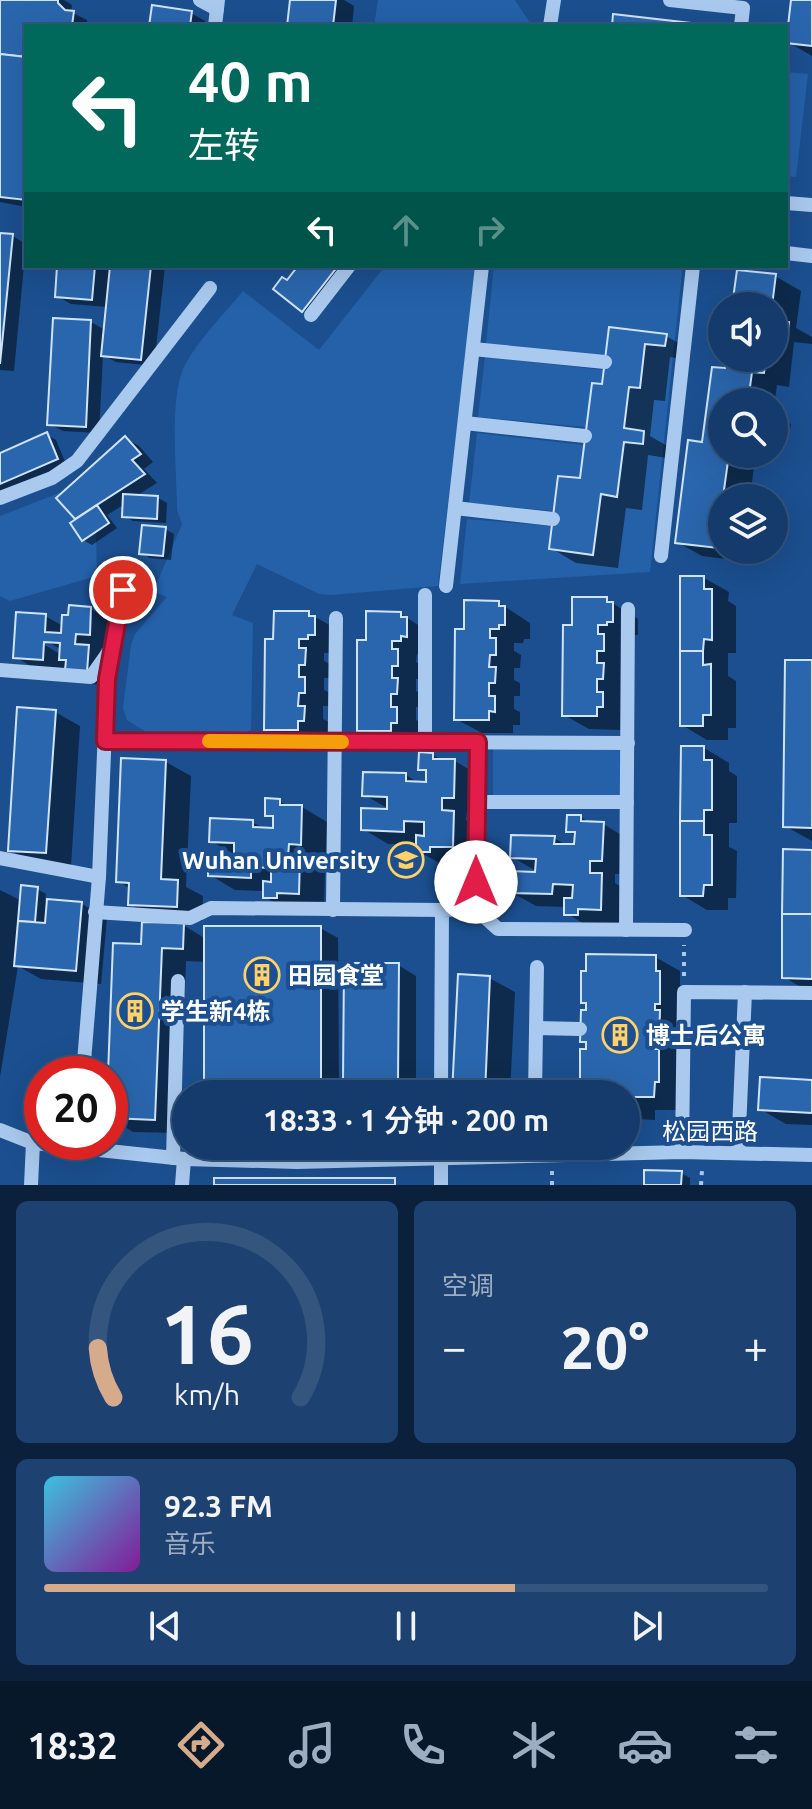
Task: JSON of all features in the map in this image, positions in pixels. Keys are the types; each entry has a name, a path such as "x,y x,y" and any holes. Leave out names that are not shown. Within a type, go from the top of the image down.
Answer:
{"street":[{"path":"200,0 217,4 215,24"},
{"path":"550,24 554,0"},
{"path":"670,0 743,8 741,24"},
{"path":"788,203 812,205"},
{"path":"788,253 812,256"},
{"path":"311,315 347,268"},
{"path":"446,586 482,268"},
{"path":"661,556 693,268"},
{"path":"0,498 52,478 77,461 210,288"},
{"path":"473,349 605,362"},
{"path":"465,423 585,436"},
{"path":"455,508 553,519"},
{"path":"84,1056 99,877 107,679 123,590"},
{"path":"425,595 425,742"},
{"path":"626,930 628,609"},
{"path":"333,910 336,618"},
{"path":"0,670 91,677 112,646"},
{"path":"105,741 628,743"},
{"path":"476,909 478,742"},
{"path":"477,802 627,802"},
{"path":"0,858 99,877"},
{"path":"95,912 190,918 211,908 476,909 498,929 685,930"},
{"path":"441,1080 442,910"},
{"path":"535,1080 537,967"},
{"path":"178,981 178,1080"},
{"path":"682,1152 684,992 812,993"},
{"path":"738,1153 745,992"},
{"path":"536,1028 580,1029"},
{"name":"松园西路","path":"0,1130 24,1139"},
{"name":"松园西路","path":"128,1152 172,1157"},
{"name":"松园西路","path":"640,1152 812,1155"},
{"path":"31,1185 32,1160"},
{"path":"178,1160 182,1185"},
{"name":"松园西路","path":"238,1160 326,1160"},
{"path":"441,1160 441,1185"}],"path":[{"path":"684,992 685,930"}],"shaded area":[{"path":"378,0 515,0 531,24 374,24"},
{"path":"788,72 808,74 796,177 788,176"},
{"path":"383,268 476,268 438,586 319,594 257,564 232,615 253,623 251,730 241,734 146,732 127,720 123,708 131,645 135,634 167,597 153,592 182,524 177,510 175,413 180,377 186,363 205,335 243,291 319,350"},
{"path":"494,268 681,268 650,572 460,584 467,519 552,526 549,549 593,554 601,494 617,496 624,442 643,444 644,431 624,428 629,387 640,387 645,344 665,346 666,335 609,327 605,357 486,344"},
{"path":"485,357 604,370 602,384 592,383 586,427 478,417"},
{"path":"477,433 584,445 580,478 558,476 554,511 469,503"},
{"path":"64,491 56,499 75,519 70,524 82,541 96,532 97,576 10,601 0,596 0,516"},
{"path":"493,748 620,749 620,795 493,795"}],"building":[{"path":"0,0 58,0 65,10 74,11 72,24 24,24 24,57 0,54"},
{"path":"290,0 336,0 333,24 287,24"},
{"path":"791,0 812,0 812,46 788,43"},
{"path":"152,5 192,11 190,24 149,24"},
{"path":"613,14 699,24 612,24"},
{"path":"0,54 24,57 24,200 0,197"},
{"path":"0,233 13,234 0,364"},
{"path":"57,268 95,268 92,300 55,297"},
{"path":"110,268 151,268 141,360 101,356"},
{"path":"296,268 336,268 302,312 273,289 282,277 287,280"},
{"path":"737,270 776,274 774,292 734,292"},
{"path":"53,318 91,320 86,427 47,425"},
{"path":"609,327 667,334 665,346 645,344 640,388 629,387 624,428 644,431 643,444 624,442 617,497 601,494 593,555 549,549 558,476 580,478 592,383 602,384"},
{"path":"711,372 752,372 750,388 709,388"},
{"path":"708,397 708,468 727,468 725,484 708,484 708,547 675,543 688,440 702,442"},
{"path":"47,432 58,459 0,484 0,453"},
{"path":"125,436 141,454 132,460 145,474 75,519 56,498"},
{"path":"123,494 158,496 157,519 122,517"},
{"path":"97,505 109,523 82,541 70,523"},
{"path":"142,525 166,527 163,556 139,554"},
{"path":"680,576 704,576 704,589 712,589 712,640 704,639 703,651 680,651"},
{"path":"572,597 607,597 607,602 613,602 613,622 598,625 598,634 604,634 604,651 597,651 597,663 604,663 603,679 597,679 597,692 603,692 603,707 597,707 597,716 562,716 563,625 572,625"},
{"path":"464,600 499,601 499,606 505,606 505,625 490,629 490,638 496,638 496,655 490,655 489,667 496,667 495,683 489,683 489,696 495,696 495,712 489,711 489,720 454,720 455,629 464,629"},
{"path":"69,605 91,607 90,635 76,634 75,644 89,645 87,672 65,670 66,660 59,660 60,643 44,642 43,660 13,658 16,612 46,614 45,632 61,633 62,615 68,615"},
{"path":"274,611 309,611 309,616 315,616 315,635 299,639 299,648 306,648 305,665 299,665 299,677 305,677 305,693 299,693 298,706 305,706 304,721 298,721 298,730 264,730 265,639 273,639"},
{"path":"366,611 401,612 401,617 407,617 407,637 401,636 401,641 392,641 392,649 398,649 398,666 392,666 392,678 398,678 397,694 391,694 391,707 397,707 397,723 391,723 391,731 357,731 357,640 366,640"},
{"path":"680,651 703,651 703,665 711,664 711,715 703,715 703,726 680,726"},
{"path":"785,660 812,660 812,828 783,827"},
{"path":"17,707 56,710 46,853 8,851"},
{"path":"681,746 704,746 704,760 712,760 712,810 704,810 704,821 680,821"},
{"path":"419,752 433,753 433,759 455,759 454,798 442,798 442,810 454,811 453,847 430,847 430,852 416,852 416,835 424,836 424,822 404,821 404,832 361,830 361,808 387,809 387,797 362,796 363,772 406,773 406,781 426,782 426,770 418,770"},
{"path":"121,758 166,760 161,879 178,880 177,907 128,905 129,883 116,882"},
{"path":"265,798 280,799 280,805 302,805 301,845 289,844 288,857 300,857 299,894 277,893 277,898 263,898 263,881 271,882 271,868 251,867 251,878 208,876 208,854 234,855 234,843 209,842 210,818 253,820 253,827 273,828 273,816 265,816"},
{"path":"567,815 581,815 581,821 604,822 602,861 590,861 590,873 602,873 601,910 578,909 578,915 564,915 564,898 572,898 573,885 553,884 552,894 509,893 510,871 535,872 536,859 510,858 511,835 555,836 554,844 574,844 575,832 566,832"},
{"path":"680,821 704,821 704,835 712,835 712,885 704,885 703,896 680,896"},
{"path":"783,849 812,850 812,914 782,914"},
{"path":"21,885 38,887 35,922 18,921"},
{"path":"47,899 82,902 76,971 14,966 18,921 45,923"},
{"path":"782,914 812,914 812,979 782,978"},
{"name":"学生新4栋","path":"142,922 184,923 183,949 162,948 155,1120 128,1119 128,1056 109,1056 113,943 141,944"},
{"name":"田园食堂","path":"204,926 321,926 321,1080 204,1080"},
{"name":"博士后公寓","path":"586,954 656,955 656,971 660,971 660,1004 655,1004 655,1010 660,1010 659,1043 655,1042 655,1049 659,1049 659,1082 655,1082 654,1097 640,1097 640,1080 580,1080 580,1049 586,1049 586,1042 580,1042 581,1010 586,1010 586,1003 581,1003 581,971 586,971"},
{"path":"344,963 399,963 398,1080 343,1080"},
{"path":"458,974 490,976 486,1080 453,1080"},
{"path":"760,1077 812,1080 812,1113 758,1110"},
{"path":"644,1170 682,1171 681,1185 644,1185"},
{"path":"214,1178 395,1178 395,1185 214,1185"}],"slow traffic":[{"path":"209,741 342,742"}],"place":[{"name":"Wuhan University","path":"406,860"},
{"name":"田园食堂","path":"262,975"},
{"name":"学生新4栋","path":"135,1011"},
{"name":"博士后公寓","path":"620,1035"}],"route":[{"path":"123,590 107,679 105,741 478,742 476,882"}]}
